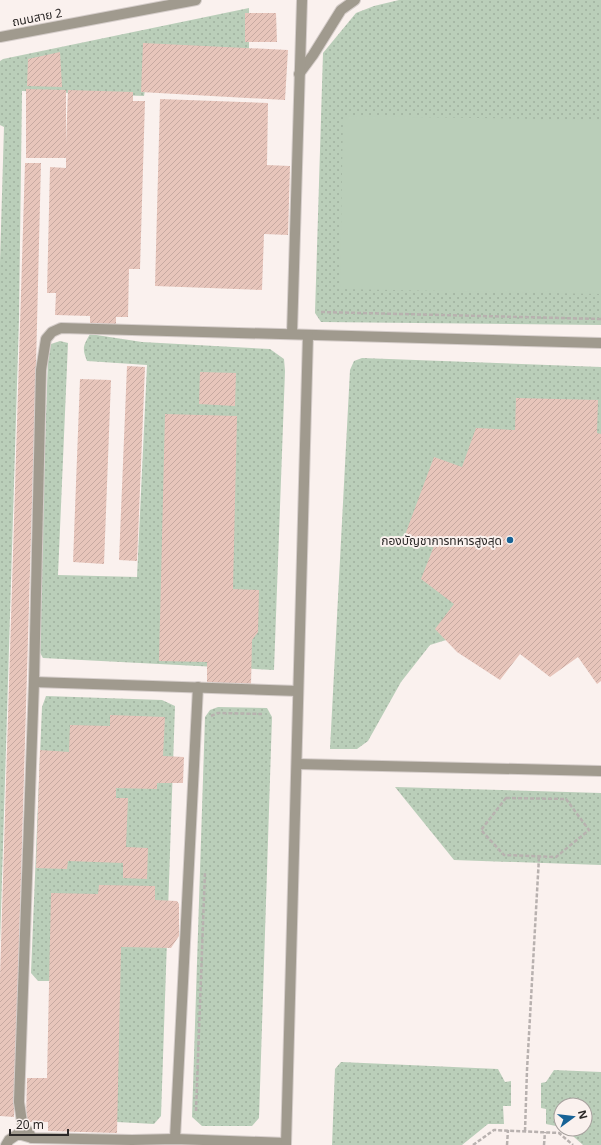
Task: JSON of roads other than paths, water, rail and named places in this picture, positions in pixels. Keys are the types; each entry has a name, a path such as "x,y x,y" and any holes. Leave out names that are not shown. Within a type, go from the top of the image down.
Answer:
{"street":[{"name":"ถนนสาย 2","path":"0,37 196,0"},
{"path":"292,334 302,0"},
{"path":"299,74 313,55 341,10 355,0"},
{"path":"32,1138 22,1122 19,1102 34,682 41,370 46,339 52,332 61,328 601,343"},
{"path":"6,1145 9,1140 18,1134 32,1138 132,1140 176,1139 286,1144 308,335"},
{"path":"34,682 298,691"},
{"path":"176,1139 198,687"},
{"path":"296,764 601,771"}],"place":[{"name":"กองบัญชาการทหารสูงสุด","path":"510,540"}]}
